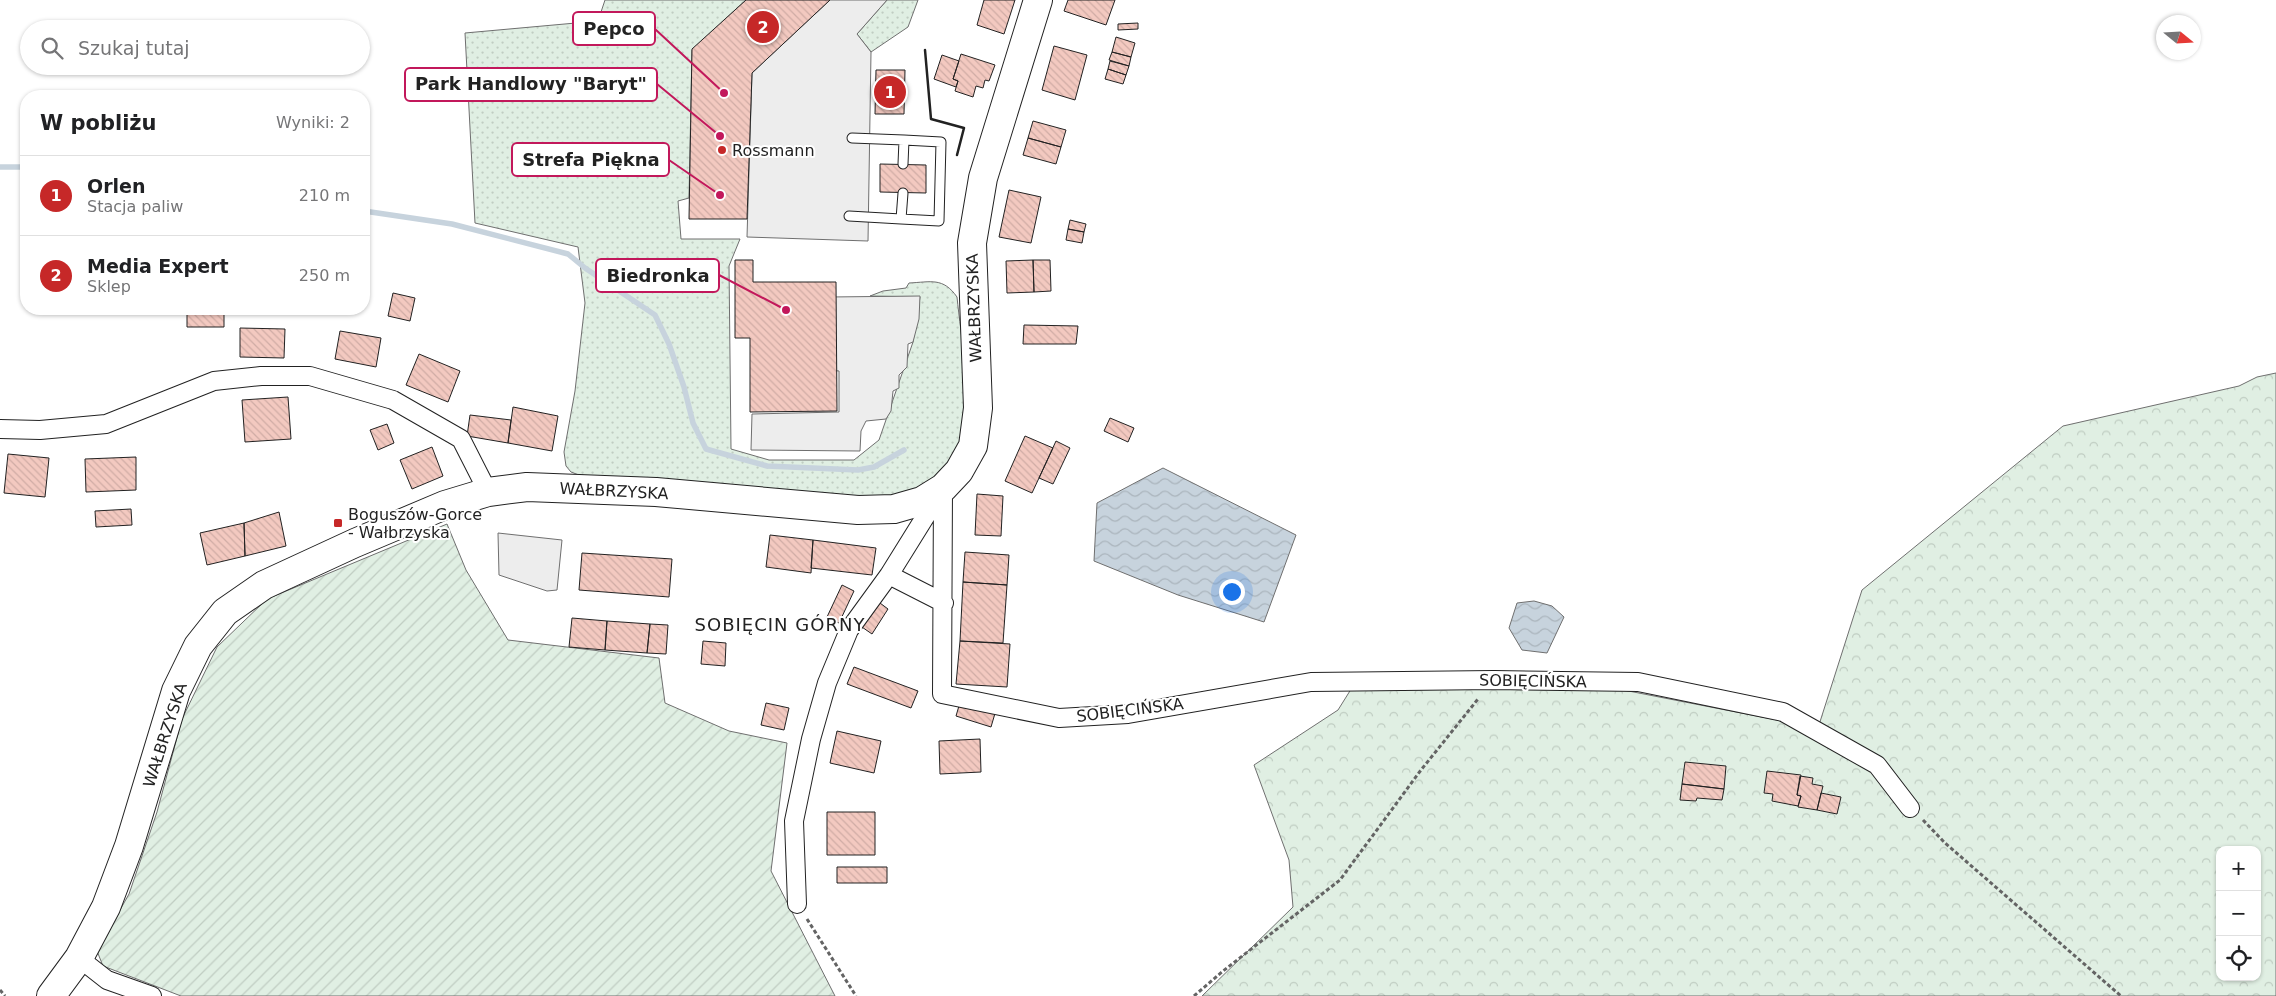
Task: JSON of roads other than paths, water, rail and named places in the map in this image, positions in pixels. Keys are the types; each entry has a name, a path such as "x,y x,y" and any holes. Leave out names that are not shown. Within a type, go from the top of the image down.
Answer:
{"main road":[{"name":"WAŁBRZYSKA","path":"51,996 79,958 106,907 130,846 176,691 198,646 225,612 264,585 354,542 445,505 488,492 528,487 565,487 656,492 858,510 894,509 922,501 943,488 959,472 973,446 978,408 972,243 983,178 1038,0"}],"street":[{"path":"0,429 40,430 106,424 214,381 262,376 310,376 393,400 461,439 488,492"},
{"path":"797,904 794,821 810,740 827,683 849,630 889,575 943,488"},
{"name":"SOBIĘCIŃSKA","path":"943,488 944,603 942,694 1059,718 1128,714 1311,682 1494,680 1638,682 1783,712 1877,765 1910,808"},
{"path":"889,575 944,603"},
{"path":"79,958 107,980 152,996"}],"lane":[{"path":"849,216 939,221 941,142 852,138"},
{"path":"903,164 904,140"},
{"path":"901,219 903,193"}],"water":[{"path":"1163,468 1296,535 1264,622 1178,595 1094,561 1097,503"},
{"path":"1534,601 1552,606 1564,617 1547,653 1522,650 1509,628 1517,603"}],"waterway":[{"path":"0,167 20,167"},
{"path":"370,212 452,224 568,254 585,268 655,315 669,344 684,387 693,423 706,449 767,466 858,470 874,467 904,450"}],"place":[{"name":"Media Expert","path":"763,27"},
{"name":"Orlen","path":"890,92"},
{"name":"Pepco","path":"724,93"},
{"name":"Park Handlowy \"Baryt\"","path":"720,136"},
{"name":"Rossmann","path":"722,150"},
{"name":"Strefa Piękna","path":"720,195"},
{"name":"Biedronka","path":"786,310"},
{"name":"Boguszów-Gorce - Wałbrzyska","path":"338,523"}],"district":[{"name":"SOBIĘCIN GÓRNY","path":"780,624"}]}
